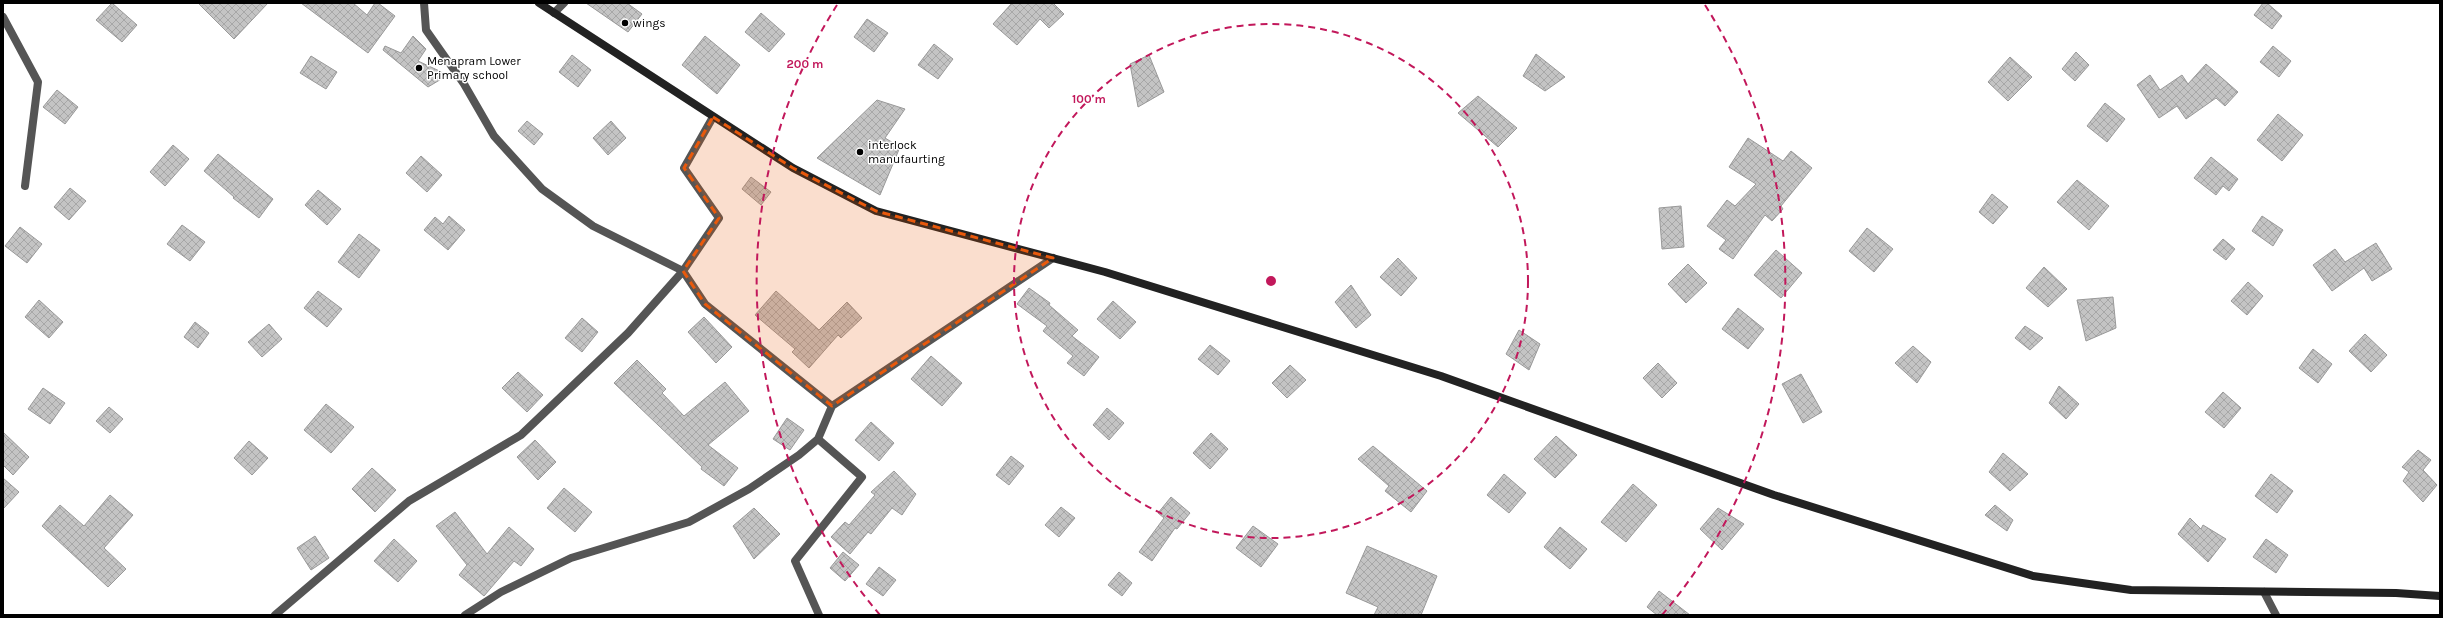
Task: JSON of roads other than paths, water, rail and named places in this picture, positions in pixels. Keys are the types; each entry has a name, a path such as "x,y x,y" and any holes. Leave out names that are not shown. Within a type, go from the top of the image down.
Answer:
{"street":[{"path":"424,3 426,30 464,84 494,136 542,189 593,226 682,271 705,304 832,406"},
{"path":"539,3 793,168 876,210 1053,258 1441,376 1774,495 2033,576 2131,590 2396,593 2440,596"},
{"path":"554,13 564,3"},
{"path":"3,17 38,82 25,186"},
{"path":"275,615 409,501 521,435 628,333 682,271 719,218 684,168 713,116"},
{"path":"465,615 501,592 571,558 689,522 748,489 799,455 818,439 832,406 1053,258"},
{"path":"818,439 862,477 795,561 819,615"},
{"path":"2264,592 2276,615"}],"place":[{"name":"wings","path":"625,23"},
{"name":"Menapram Lower Primary school","path":"419,68"},
{"name":"interlock manufaurting","path":"860,152"}]}
